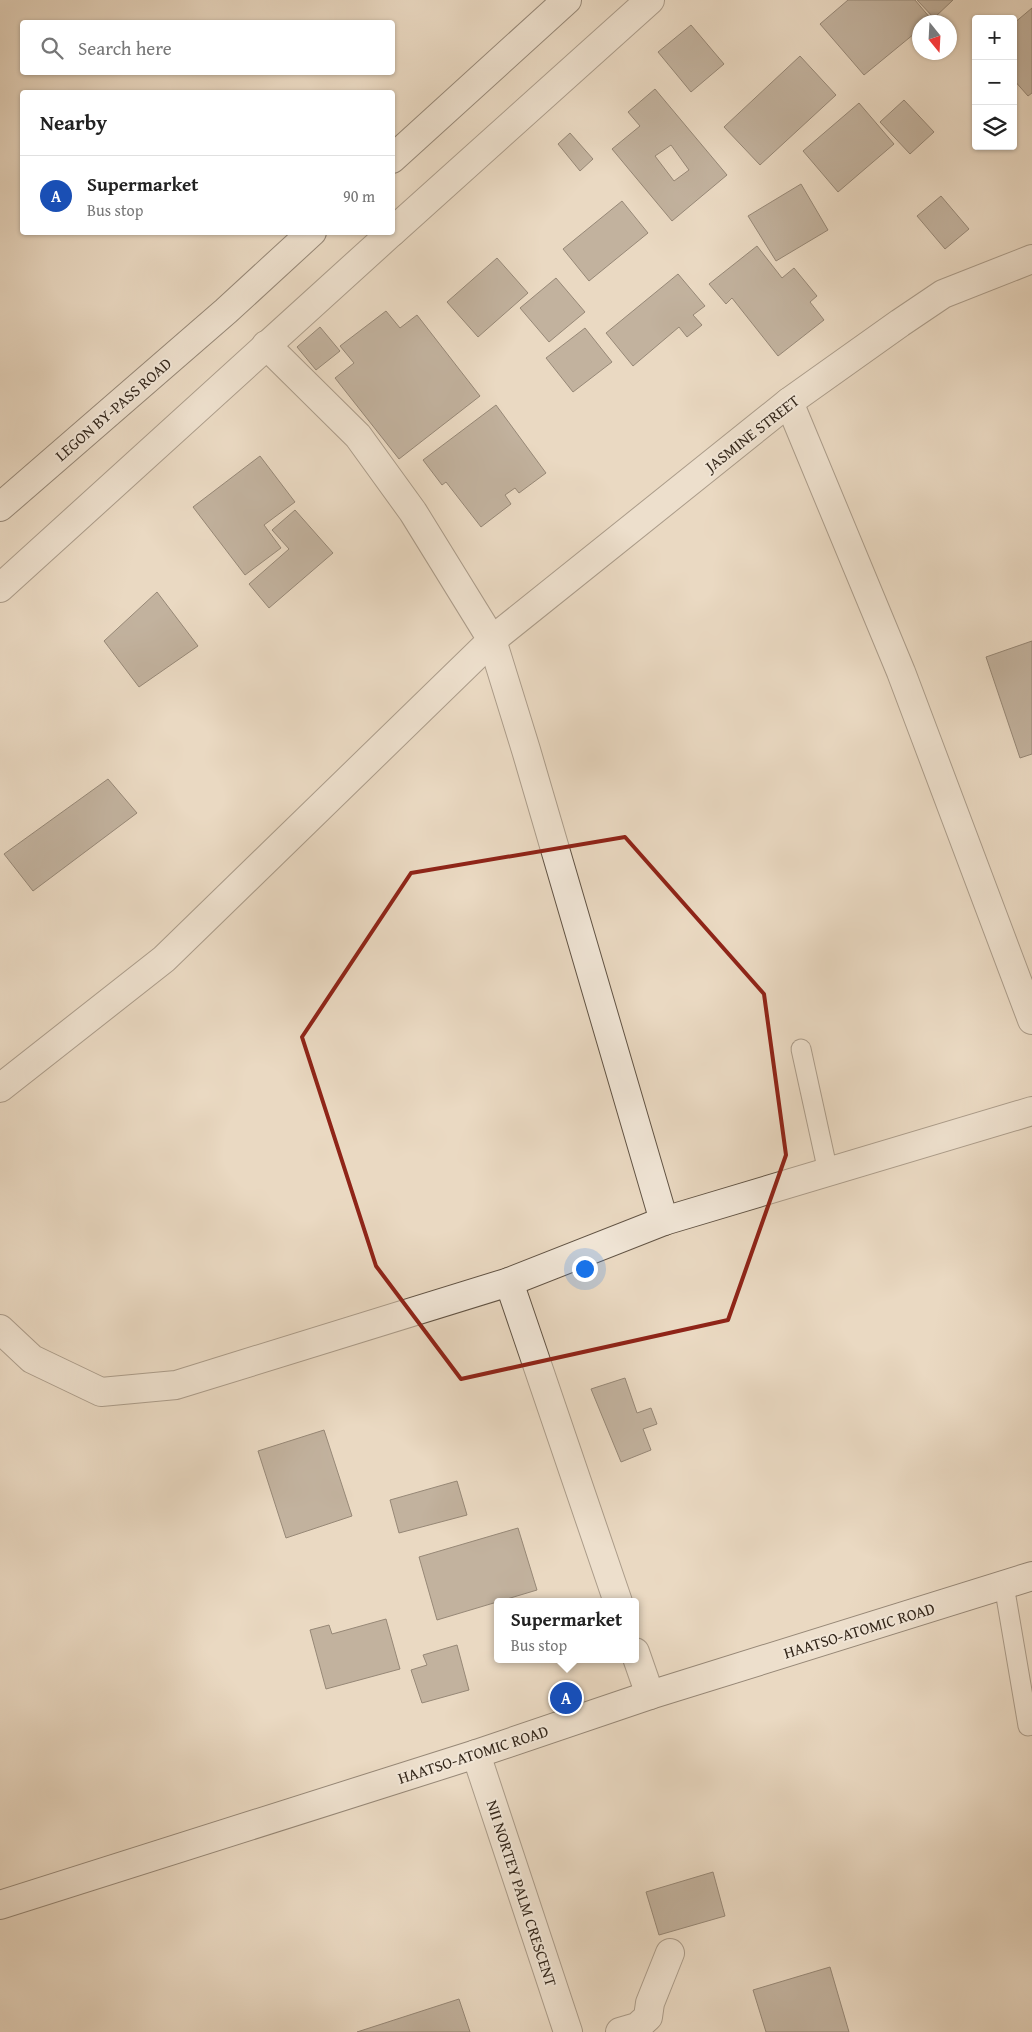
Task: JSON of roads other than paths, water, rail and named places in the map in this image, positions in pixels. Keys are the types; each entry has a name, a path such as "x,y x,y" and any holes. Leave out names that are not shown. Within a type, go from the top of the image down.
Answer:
{"street":[{"path":"395,156 567,0"},
{"path":"395,229 650,0"},
{"name":"LEGON BY-PASS ROAD","path":"0,507 226,311 309,235"},
{"path":"0,588 389,235"},
{"name":"JASMINE STREET","path":"0,1088 164,959 492,640 789,402 943,294 1032,258"},
{"path":"266,346 358,436 413,512 492,640 664,1221"},
{"path":"789,402 902,672 1032,1020"},
{"path":"0,1330 32,1359 101,1392 176,1385 509,1282 664,1221 1032,1111"},
{"path":"509,1282 617,1598"},
{"name":"HAATSO-ATOMIC ROAD","path":"0,1905 476,1754 650,1696 1032,1576"},
{"path":"639,1663 650,1696"},
{"name":"NII NORTEY PALM CRESCENT","path":"476,1754 568,2032"},
{"path":"620,2032 637,2027 648,2017 650,2003 670,1953"}],"lane":[{"path":"801,1049 828,1172"},
{"path":"1004,1585 1028,1726"}],"place":[{"name":"Supermarket","path":"566,1698"}]}
